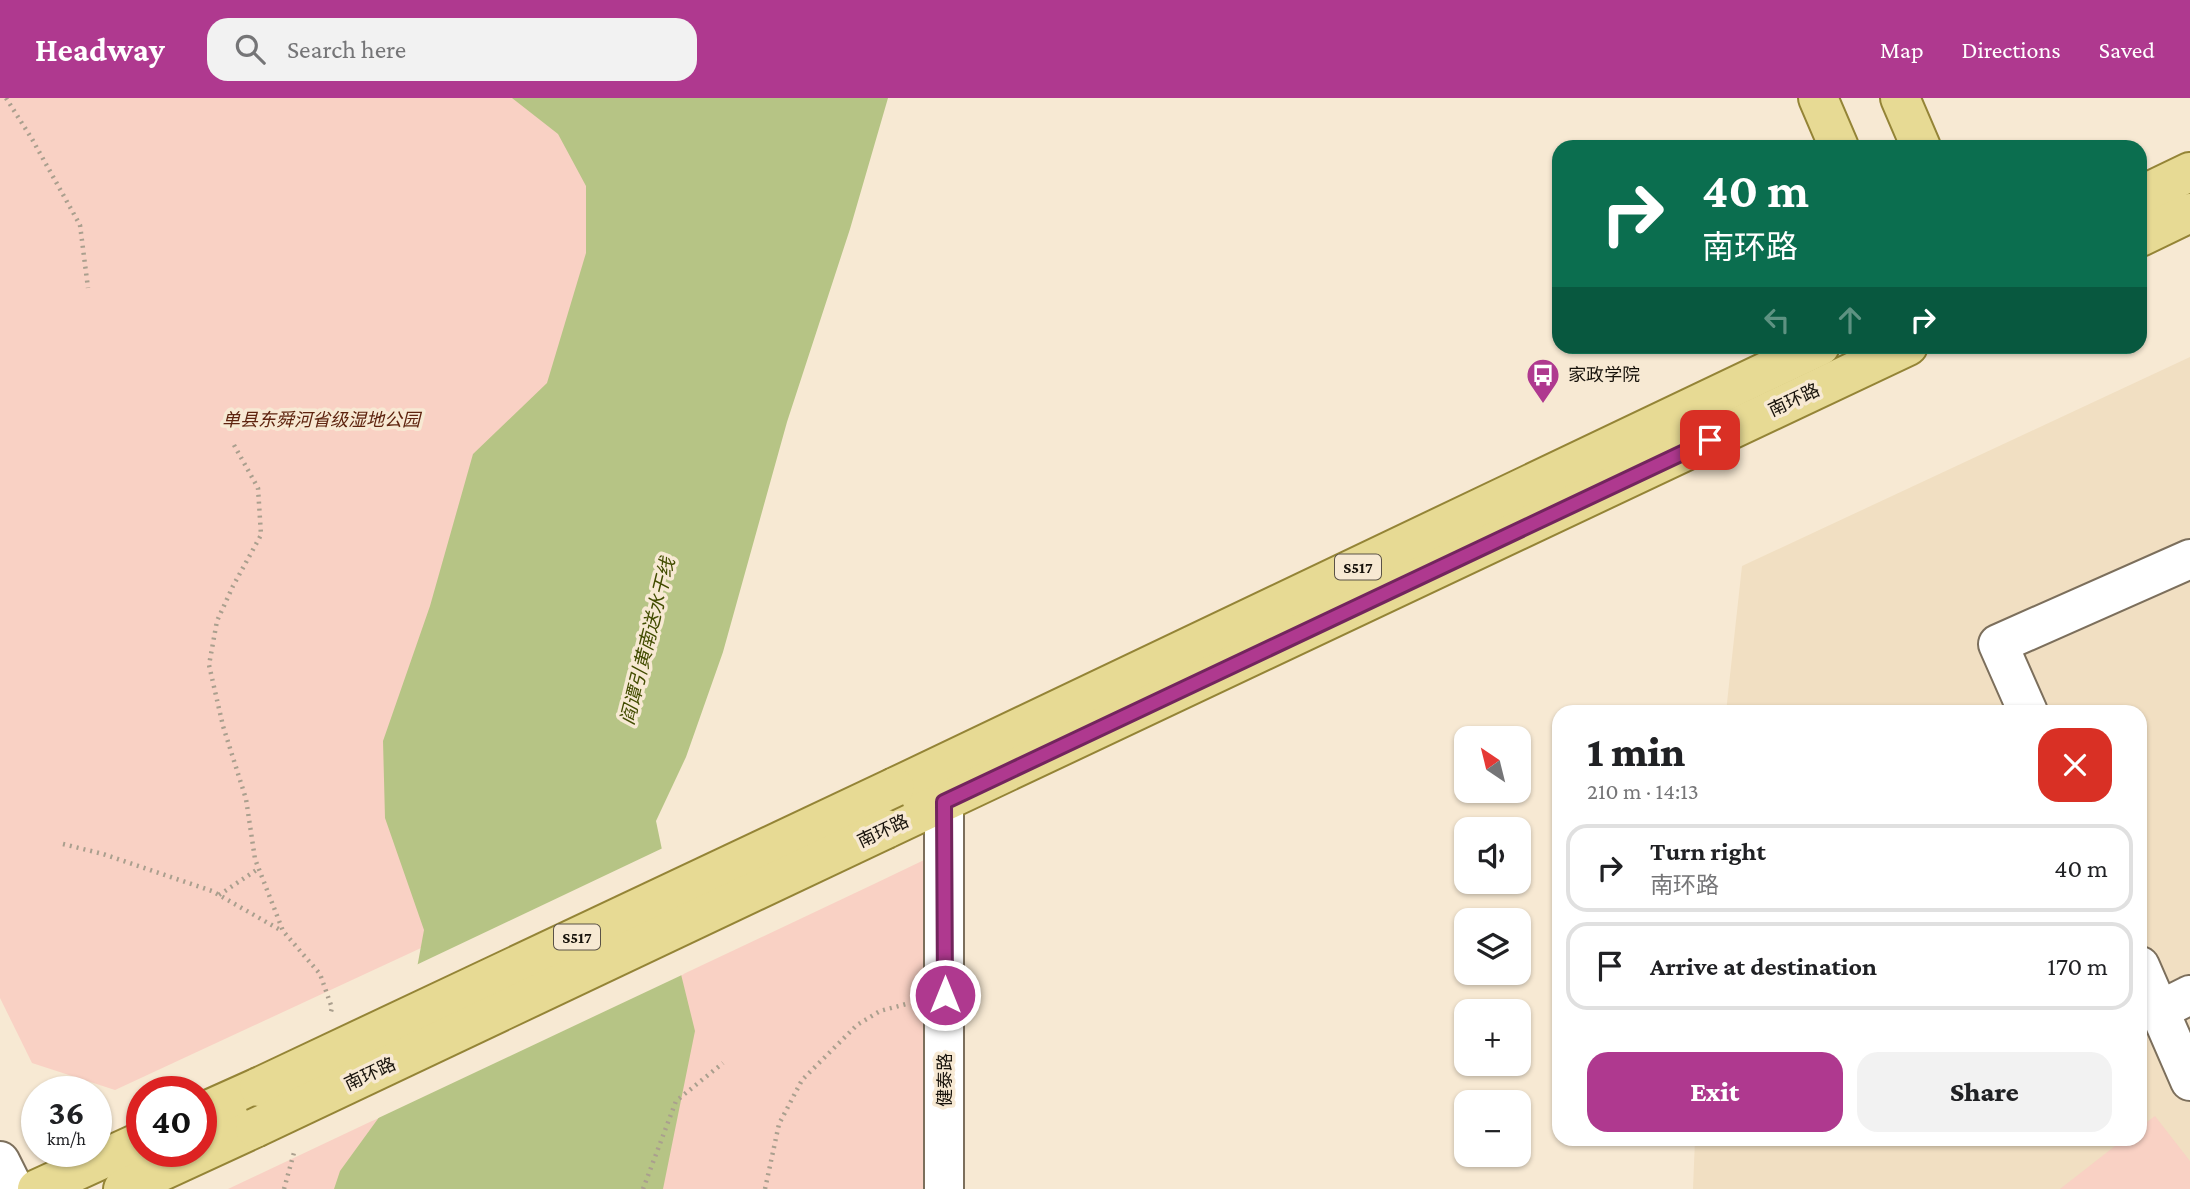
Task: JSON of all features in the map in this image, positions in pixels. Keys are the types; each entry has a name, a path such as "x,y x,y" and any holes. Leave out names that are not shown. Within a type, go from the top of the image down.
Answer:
{"main road":[{"path":"1818,98 1836,140"},
{"path":"1900,98 1918,140"},
{"path":"2147,194 2188,180"},
{"path":"2147,234 2190,213"},
{"name":"南环路","path":"217,1106 895,787 1803,354"},
{"name":"南环路","path":"123,1189 1891,354"},
{"path":"37,1189 126,1148"}],"street":[{"path":"2025,705 1998,645 2190,559"},
{"name":"健泰路","path":"944,802 944,1189"},
{"path":"2147,973 2175,1002 2190,1081"},
{"path":"0,1161 14,1189"}],"path":[{"path":"6,98 80,225 88,288"},
{"path":"234,445 258,488 261,536 217,621 209,665 223,726 246,799 254,859 283,931 320,974 332,1008 328,1021"},
{"path":"63,844 103,854 212,891 283,931"},
{"path":"219,895 258,869"},
{"path":"765,1189 779,1124 802,1080 857,1025 880,1011 945,995"},
{"path":"643,1189 676,1101 723,1063"},
{"path":"284,1189 297,1142"}],"shaded area":[{"path":"2190,357 2190,1189 1693,1189 1695,1146 2147,1146 2147,705 1727,705 1742,566"}],"green space":[{"name":"单县东舜河省级湿地公园","path":"0,98 836,98 421,948 145,1076 126,1076 126,1085 115,1090 112,1089 112,1076 72,1076 32,1063 0,998"},
{"path":"945,850 944,1189 228,1189 874,884"},
{"path":"2155,1116 2190,1161 2190,1189 2060,1189 2115,1146 2147,1146 2147,1122"}],"water":[{"name":"阎谭引黄南送水干线","path":"512,98 888,98 850,229 787,422 723,652 686,757 656,821 666,869 677,958 695,1031 663,1189 334,1189 340,1171 393,1098 424,930 385,818 383,741 430,606 473,454 547,383 586,253 586,186 558,134"}],"pier":[{"path":"665,847 684,974 372,1121 390,1096 414,966"}],"place":[{"name":"家政学院","path":"1543,405"}],"route":[{"path":"945,995 944,802 1710,440"}]}
